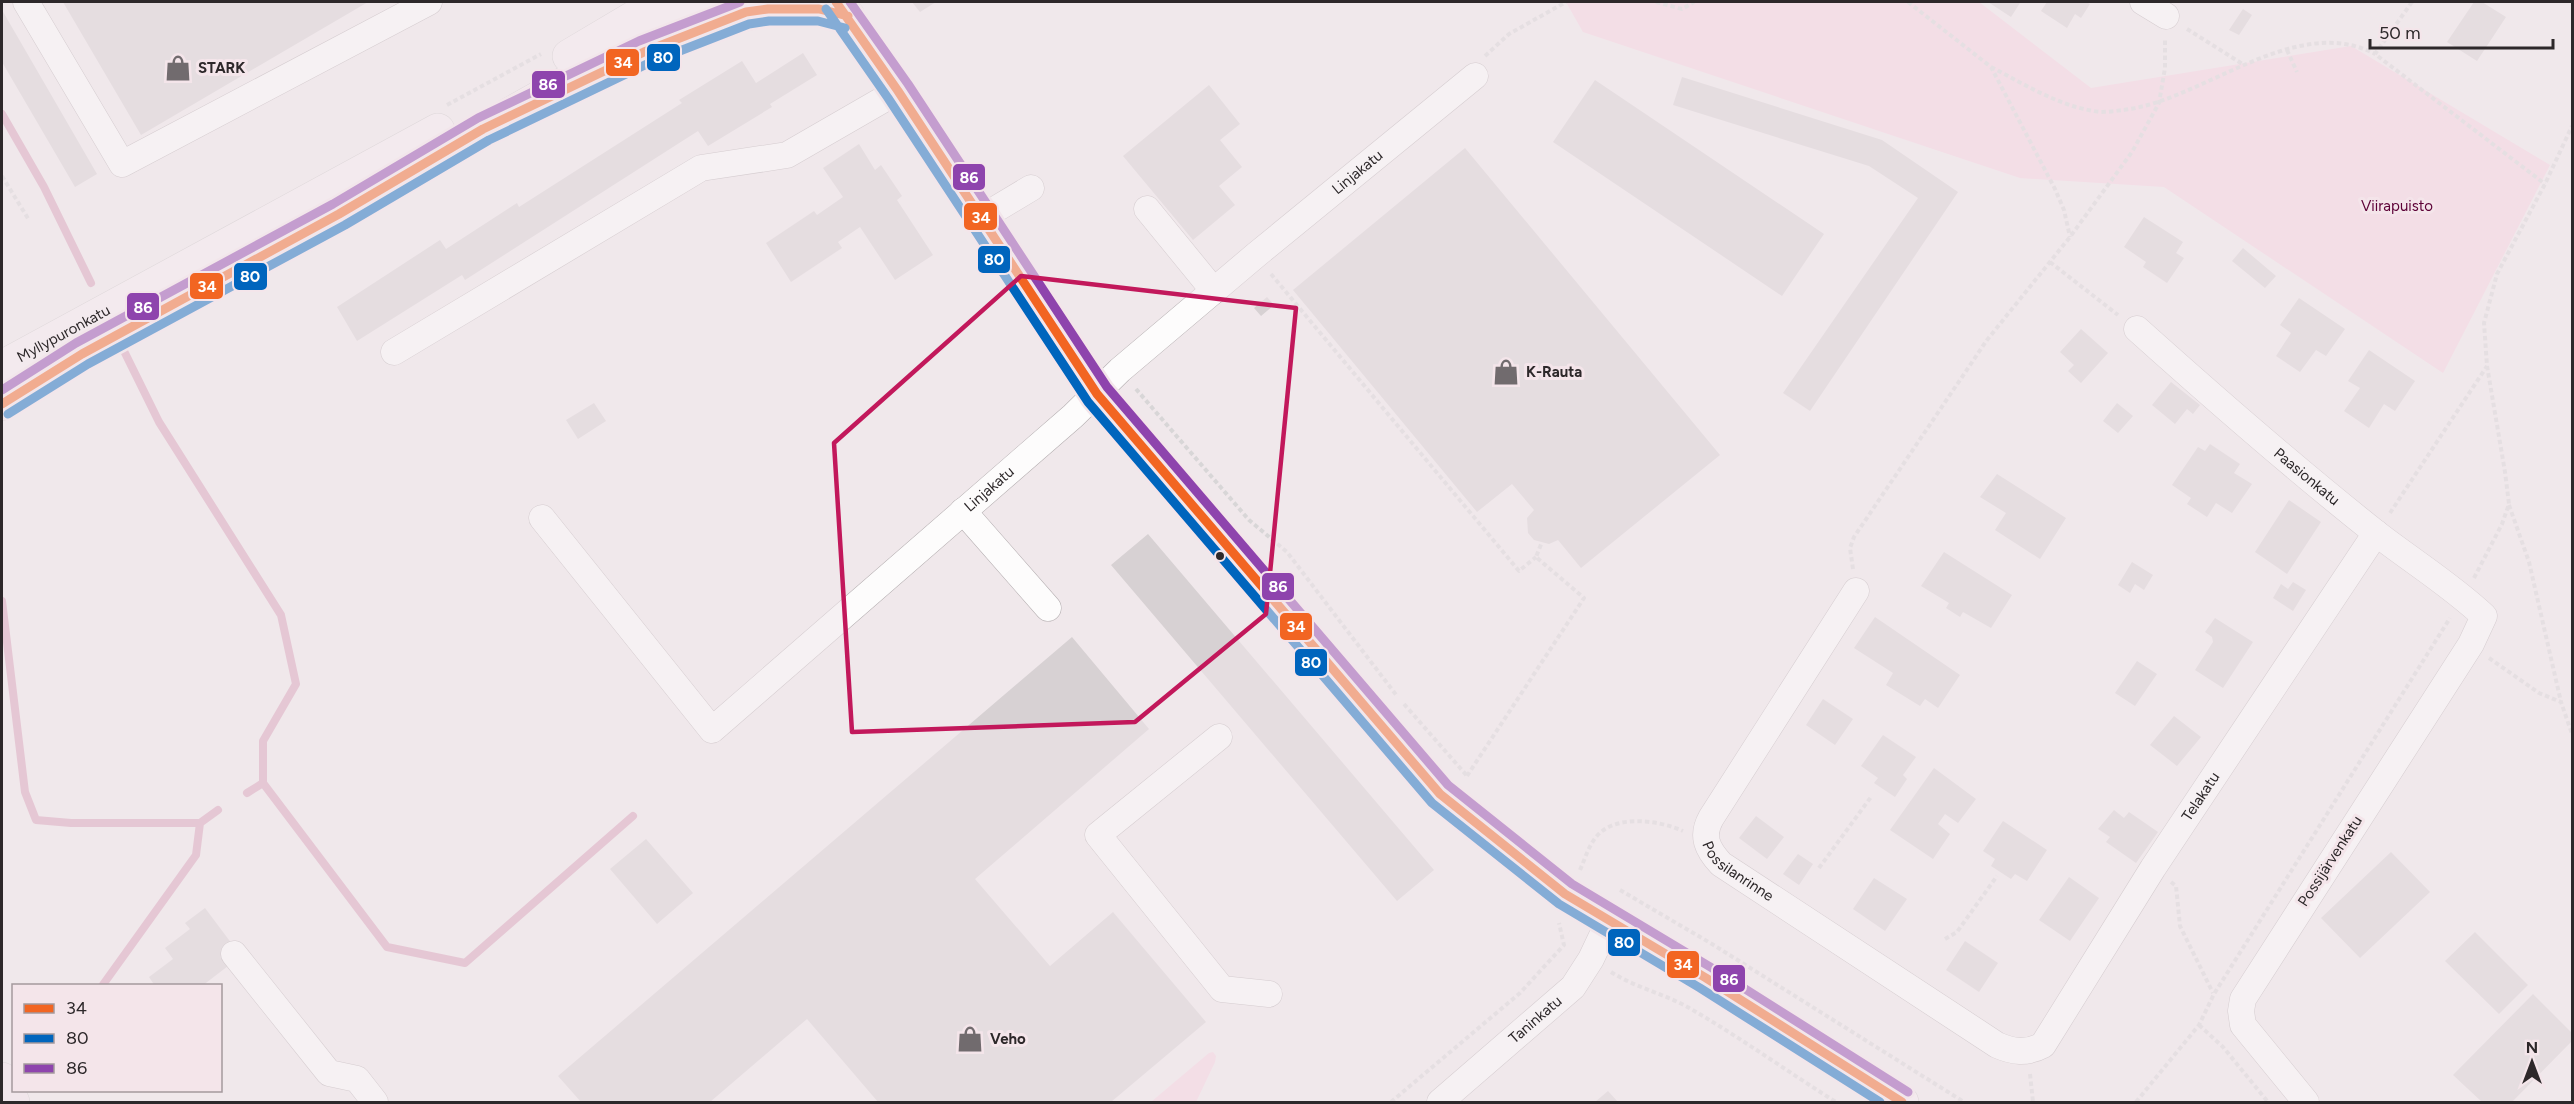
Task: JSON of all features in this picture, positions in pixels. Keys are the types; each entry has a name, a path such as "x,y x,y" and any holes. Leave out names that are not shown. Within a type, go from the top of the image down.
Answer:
{"highway":[{"path":"2,1079 13,1102"}],"main road":[{"name":"Myllypuronkatu","path":"2,404 76,342 660,2"},
{"name":"Myllypuronkatu","path":"2,366 76,342 339,214 483,129 710,2"},
{"path":"483,129 644,52 746,12 768,9 842,9 1097,394 1440,794 1573,881 1609,921 1706,978 1902,1102"}],"street":[{"path":"26,2 122,164 429,2"},
{"path":"2143,2 2166,16"},
{"name":"Linjakatu","path":"542,518 712,730 1097,394 1120,370 1256,255 1475,76"},
{"path":"394,352 701,168 787,155 898,91"},
{"path":"981,218 1031,188"},
{"path":"1147,209 1214,291"},
{"name":"Paasionkatu","path":"2137,329 2212,396 2376,533 2463,596 2484,616"},
{"path":"963,511 1048,608"},
{"name":"Telakatu","path":"2022,1052 2033,1051 2043,1045 2153,867 2376,533"},
{"name":"Possilanrinne","path":"1856,591 1711,818 1705,830 1706,843 1721,864 1997,1045 2022,1052"},
{"name":"Possijärvenkatu","path":"2306,1102 2243,1024 2241,1011 2243,999 2471,644 2484,616"},
{"path":"1219,737 1098,835 1222,990 1269,994"},
{"name":"Taninkatu","path":"1440,1102 1573,987 1591,959 1609,921"},
{"path":"234,954 329,1073 357,1079 375,1102"}],"path":[{"path":"1475,76 1487,52 1542,14 1566,2"},
{"path":"1656,2 1682,9 1694,2"},
{"path":"1908,2 1990,67 2046,96 2074,106 2103,112 2159,103 2244,65 2307,45 2332,44 2363,48 2375,54 2545,184"},
{"path":"2375,54 2412,2"},
{"path":"1856,591 1850,548 1854,537 1988,340 2070,237 2132,152 2159,103 2164,68 2166,16 2244,65"},
{"path":"2287,50 2297,72"},
{"path":"1990,67 2055,189 2064,210 2070,237"},
{"path":"2572,126 2545,184 2496,274 2484,322 2487,366 2509,504 2529,562 2561,702 2572,734"},
{"path":"2,176 29,220"},
{"path":"1256,255 1519,571 1536,557 1542,542"},
{"path":"2050,262 2137,329"},
{"path":"2376,533 2487,366"},
{"path":"1120,370 1249,520 1287,552 1396,694 1474,784"},
{"path":"2136,1102 2199,1024 2214,994 2446,625 2486,557 2509,504"},
{"path":"1467,776 1584,598 1536,557"},
{"path":"2446,625 2539,693 2561,702"},
{"path":"1819,868 1870,797"},
{"path":"1706,843 1679,829 1654,822 1617,823 1608,826 1596,836 1559,907 1558,921 1564,945 1625,981 1664,995 1691,1009 1836,1102"},
{"path":"1572,863 1573,881"},
{"path":"2153,867 2176,886 2180,926 2214,994"},
{"path":"1573,881 1591,874"},
{"path":"1945,939 1958,932 1997,876"},
{"path":"1611,885 1712,944 1964,1102"},
{"path":"1391,1102 1520,993 1564,945"},
{"path":"2199,1024 2223,1047 2268,1102"}],"highlighted area":[{"path":"1021,276 1296,308 1266,614 1135,722 852,732 834,443"}],"green space":[{"name":"Viirapuisto","path":"1566,2 1979,2 2091,88 2351,46 2550,165 2443,373 2164,187 2020,178 1583,32"},
{"path":"1213,1052 1216,1056 1215,1062 1196,1102 1151,1102 1209,1053"}],"building":[{"name":"STARK","path":"63,2 368,2 141,135"},
{"path":"912,2 936,2 920,12"},
{"path":"1988,2 2019,2 2020,3 2011,17"},
{"path":"2047,2 2086,2 2090,4 2081,18 2075,14 2067,28 2041,11"},
{"path":"2474,2 2482,2 2506,17 2477,61 2447,42"},
{"path":"2243,9 2252,15 2239,35 2229,30"},
{"path":"2,10 97,174 75,187 2,62"},
{"path":"803,53 817,75 770,104 772,107 708,146 698,131 465,280 462,275 357,341 337,307 440,240 446,249 517,203 519,207 682,103 679,100 742,61 756,83"},
{"path":"1682,77 1882,140 1958,192 1810,411 1783,393 1918,198 1869,166 1673,105"},
{"path":"1595,80 1824,234 1782,296 1553,142"},
{"path":"1209,85 1240,124 1220,140 1242,167 1219,186 1235,205 1193,240 1123,156"},
{"path":"859,144 875,170 881,165 902,196 897,200 933,255 895,280 860,227 838,242 842,248 791,282 766,243 814,211 817,215 843,197 823,168"},
{"name":"K-Rauta","path":"1465,148 1720,455 1581,568 1558,540 1549,544 1534,540 1528,533 1527,518 1534,510 1512,484 1477,512 1293,290"},
{"path":"2144,217 2183,242 2176,253 2184,258 2167,283 2143,267 2146,262 2124,247"},
{"path":"2243,248 2276,276 2265,288 2232,261"},
{"path":"1267,297 1274,305 1261,316 1254,308"},
{"path":"2299,298 2345,329 2326,356 2316,350 2300,372 2276,356 2291,333 2280,325"},
{"path":"2081,329 2108,353 2081,383 2068,371 2074,365 2060,352"},
{"path":"2369,350 2415,381 2395,411 2384,404 2369,428 2344,411 2360,388 2348,381"},
{"path":"2171,382 2200,405 2193,414 2187,409 2175,424 2152,405"},
{"path":"594,403 606,421 578,439 566,420"},
{"path":"2117,403 2133,416 2118,433 2103,421"},
{"path":"2210,444 2240,464 2234,473 2252,484 2232,513 2216,503 2207,517 2187,504 2191,498 2172,485 2198,447 2205,451"},
{"path":"1997,474 2066,518 2040,559 1995,530 2006,513 1980,497"},
{"path":"2289,500 2321,522 2287,574 2255,552"},
{"path":"1148,534 1434,870 1397,901 1111,565"},
{"path":"1944,552 2012,595 1991,628 1963,612 1960,617 1946,608 1949,603 1921,586"},
{"path":"2132,562 2153,575 2144,590 2135,584 2130,593 2118,585"},
{"path":"2293,582 2306,590 2293,611 2273,598 2281,584 2288,589"},
{"path":"1875,617 1960,675 1938,708 1925,699 1920,706 1886,685 1893,673 1854,648"},
{"path":"2215,618 2253,642 2223,688 2195,670 2213,642 2212,637 2205,632"},
{"path":"1072,637 1149,729 975,879 1050,966 1113,912 1206,1022 1111,1102 878,1102 807,1019 710,1102 581,1102 558,1076"},
{"path":"2137,661 2157,674 2135,706 2115,693"},
{"path":"1823,699 1853,719 1835,745 1806,725"},
{"path":"2174,716 2201,737 2177,766 2150,745"},
{"path":"1883,735 1916,757 1903,775 1907,779 1895,797 1874,783 1878,778 1861,766"},
{"path":"1934,768 1976,799 1958,823 1945,814 1938,824 1950,834 1933,859 1890,830"},
{"path":"2114,810 2124,818 2129,812 2158,832 2136,863 2106,842 2110,837 2098,829"},
{"path":"1756,816 1784,837 1767,859 1739,838"},
{"path":"2003,821 2047,850 2027,881 2015,874 2011,879 1991,866 1995,859 1983,851"},
{"path":"646,839 693,893 657,924 610,869"},
{"path":"2391,852 2430,892 2360,958 2321,918"},
{"path":"1798,854 1813,864 1799,885 1783,874"},
{"path":"2069,877 2099,898 2070,941 2039,920"},
{"path":"1874,878 1907,899 1885,931 1853,909"},
{"path":"205,908 241,956 205,984 154,984 149,977 173,959 165,948 190,929 185,923"},
{"path":"2475,932 2528,985 2499,1014 2445,961"},
{"path":"1965,941 1998,963 1979,992 1946,970"},
{"path":"2533,994 2572,1033 2572,1041 2512,1102 2482,1102 2453,1075"},
{"path":"1608,1091 1618,1102 1595,1102"}],"waterway":[{"path":"2,114 44,187 91,283"},
{"path":"124,351 159,422 281,615 296,684 263,741 263,783 387,947 465,963 633,816"},
{"path":"2,601 25,792 36,820 71,823 200,823 218,810"},
{"path":"247,793 263,783"},
{"path":"103,984 196,855 200,823"}],"transit line":[{"name":"86","path":"2,390 76,343 333,204 478,118 639,41 740,2"},
{"name":"34","path":"836,2 898,91 1097,394 1440,794 1565,894 1706,978 1902,1102"},
{"name":"86","path":"850,2 908,84 1107,387 1448,785 1572,884 1712,968 1908,1092"},
{"name":"34","path":"2,404 82,354 339,214 483,129 644,52 746,12 768,9 819,9 848,16"},
{"name":"80","path":"826,9 888,98 1088,402 1432,803 1559,904 1700,988 1880,1102"},
{"name":"80","path":"8,414 88,364 345,225 489,140 649,63 749,24 769,21 818,21 845,28"}],"place":[{"name":"STARK","path":"178,68"},
{"name":"K-Rauta","path":"1506,372"},
{"name":"Veho","path":"970,1039"}]}
